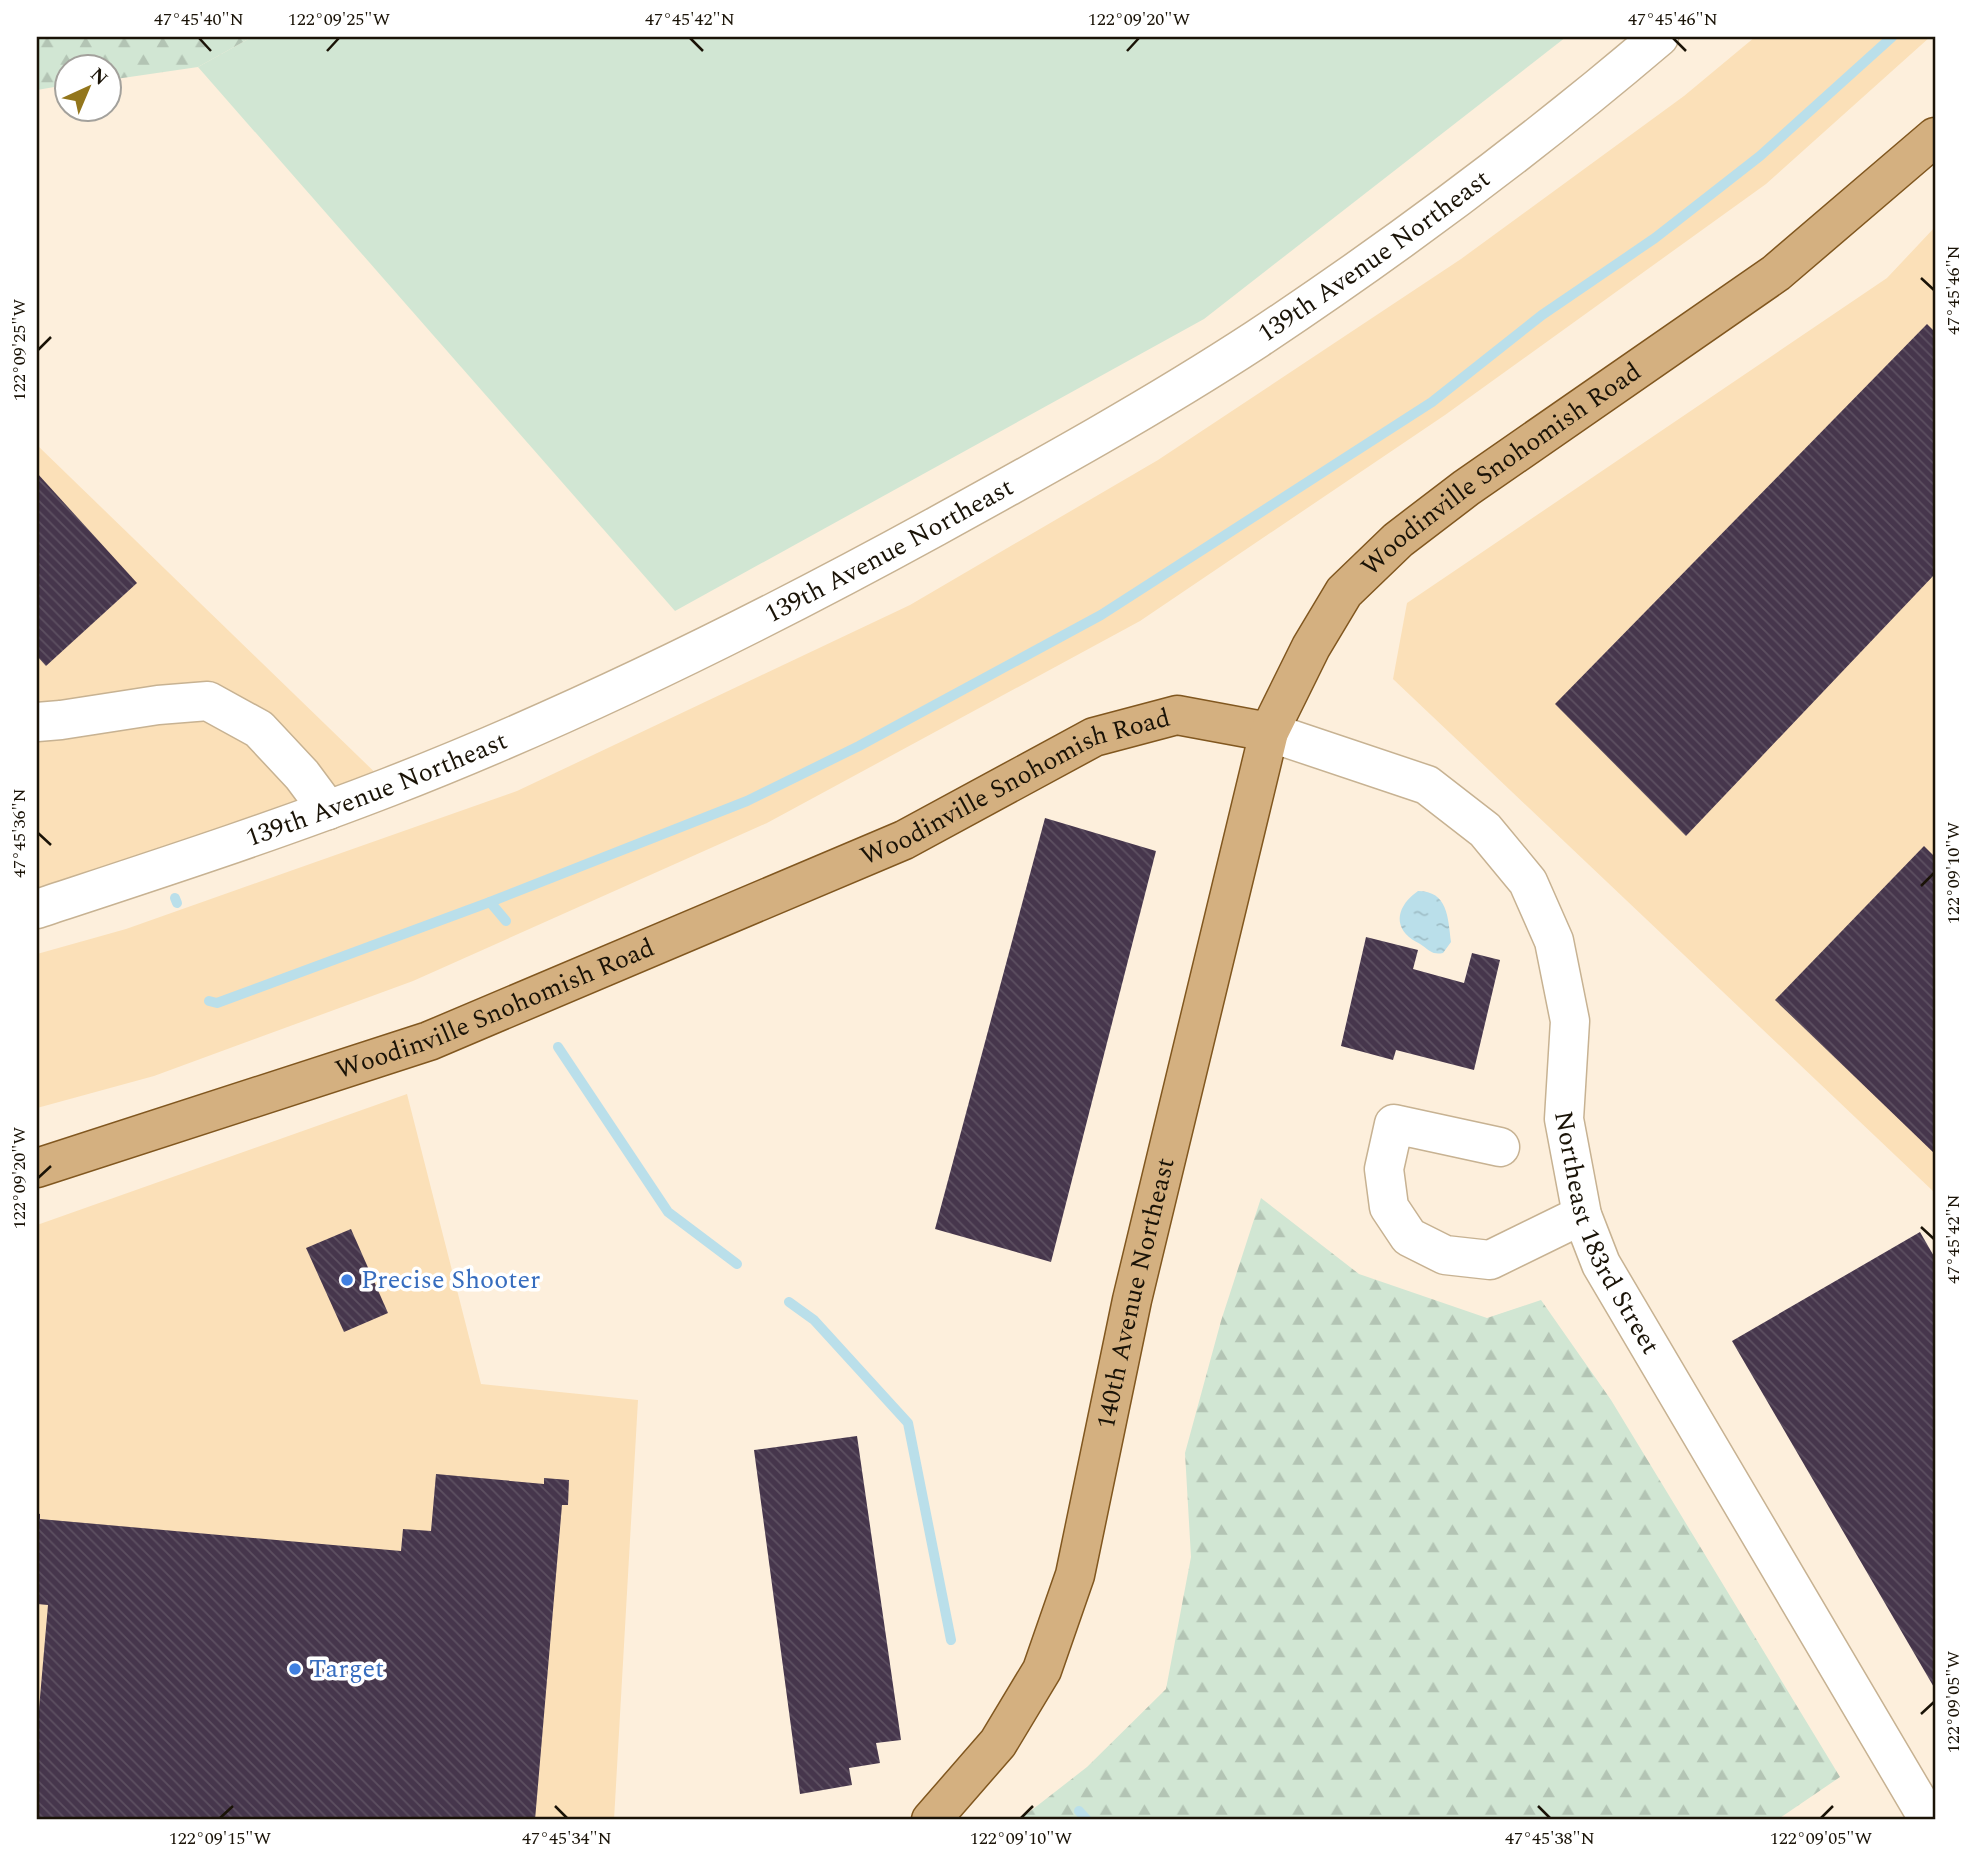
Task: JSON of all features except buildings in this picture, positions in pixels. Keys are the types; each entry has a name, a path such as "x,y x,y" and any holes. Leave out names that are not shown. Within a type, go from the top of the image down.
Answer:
{"main road":[{"name":"Woodinville Snohomish Road","path":"37,1168 429,1041 904,840 1094,737 1177,715 1269,732 1311,647 1344,592 1398,540 1478,480 1776,273 1935,137"},
{"name":"140th Avenue Northeast","path":"931,1820 998,1743 1042,1670 1075,1575 1132,1300 1269,732"}],"street":[{"name":"139th Avenue Northeast","path":"37,909 328,810 556,718 668,667 883,555 1105,433 1255,340 1459,198 1658,37"},
{"path":"37,722 208,701 259,729 302,775 328,810"},
{"name":"Northeast 183rd Street","path":"1269,732 1427,785 1485,830 1528,882 1554,940 1570,1021 1564,1119 1582,1215 1601,1264 1929,1820"},
{"path":"1500,1147 1394,1124 1384,1169 1389,1207 1409,1237 1446,1255 1490,1260 1582,1215"}],"shaded area":[{"path":"1755,37 1930,37 1766,184 1445,415 1140,621 767,823 413,981 154,1076 37,1108 37,954 126,929 517,791 910,605 1158,460 1461,259 1684,96"},
{"path":"1935,227 1935,1193 1393,679 1407,603 1887,278"},
{"path":"37,445 390,787 37,909"},
{"path":"407,1094 481,1384 638,1400 614,1820 37,1820 37,1225"}],"green space":[{"path":"37,37 252,37 198,67 122,78 122,52 52,52 52,87 37,90"},
{"path":"252,37 1566,37 1204,319 675,611 198,67"},
{"path":"1261,1198 1359,1274 1487,1318 1541,1300 1611,1400 1840,1777 1777,1820 1019,1820 1087,1767 1166,1689 1191,1557 1185,1453 1221,1321"}],"water":[{"path":"1418,891 1435,896 1445,908 1451,942 1443,953 1432,952 1412,940 1401,925 1403,906"}],"waterway":[{"path":"490,902 747,801 859,746 1101,615 1432,402 1542,315 1655,238 1760,156 1892,37"},
{"path":"175,898 177,903"},
{"path":"209,1001 217,1003 490,902 506,921"},
{"path":"558,1047 668,1212 737,1264"},
{"path":"789,1302 814,1320 908,1423 951,1640"},
{"path":"1079,1811 1087,1820"}],"place":[{"name":"Precise Shooter","path":"347,1280"},
{"name":"Target","path":"295,1669"}]}
